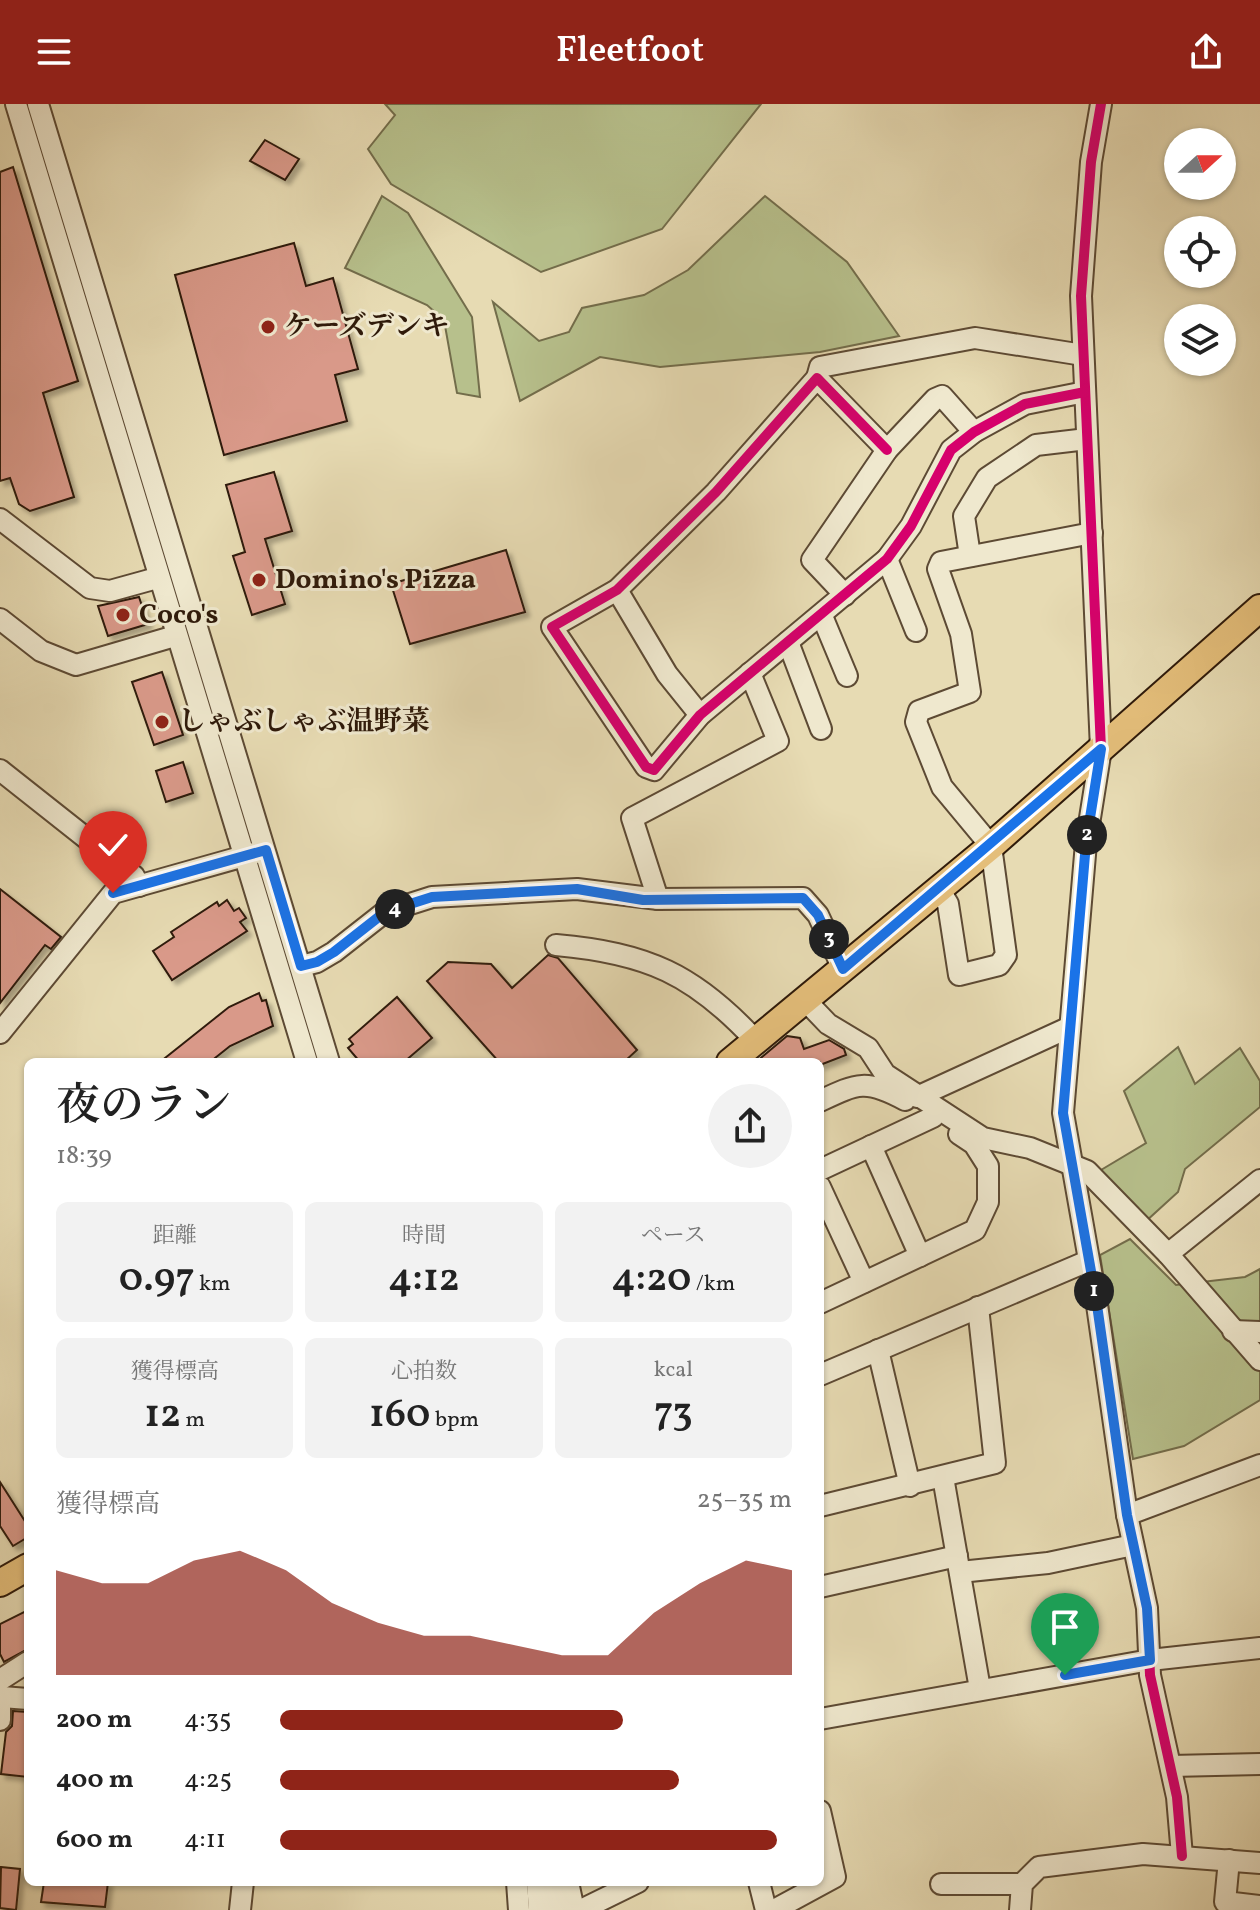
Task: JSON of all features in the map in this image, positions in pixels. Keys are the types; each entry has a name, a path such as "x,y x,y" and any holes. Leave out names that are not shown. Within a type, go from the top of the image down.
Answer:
{"main road":[{"path":"735,1058 991,846 1260,608"},
{"path":"0,1583 24,1569"}],"street":[{"path":"16,104 157,578 306,1058"},
{"path":"38,104 328,1058"},
{"path":"1101,104 1091,162 1081,296 1101,749 1086,843 1063,1113 1127,1515 1147,1608 1150,1675 1177,1797 1182,1856"},
{"path":"1083,355 975,338 820,367 817,378 716,492 617,590 552,627 646,767 654,770 700,715 887,559 918,515 951,450 974,432 1025,404 1085,392"},
{"path":"817,378 887,450"},
{"path":"845,595 812,560 887,450 935,399 942,396 974,432"},
{"path":"970,556 964,516 987,478 1036,445 1087,439"},
{"path":"0,519 90,588 110,591 157,578"},
{"path":"939,889 948,904 959,975 999,965 1006,955 991,846 942,787 916,722 919,711 970,692 961,634 938,569 941,562 1092,533"},
{"path":"887,559 916,631"},
{"path":"617,590 667,674 700,715"},
{"path":"822,616 847,676"},
{"path":"0,619 41,651 76,665 175,636"},
{"path":"788,642 821,729"},
{"path":"658,899 632,818 778,741 750,673"},
{"path":"0,770 134,876 139,886"},
{"path":"0,1033 113,893 266,850"},
{"path":"301,966 317,962 334,952 385,912 432,897 577,889 658,899 803,898 818,915 843,969"},
{"path":"556,945 643,959 671,970 728,1011 756,1041"},
{"path":"805,1000 828,1024 868,1048 885,1074 983,1138 1030,1148 1087,1171 1168,1254 1260,1360"},
{"path":"917,1097 1070,1027"},
{"path":"824,1099 859,1084 867,1084 902,1098 974,1144 988,1166 991,1185 985,1212 975,1230 824,1301"},
{"path":"824,1168 933,1117"},
{"path":"871,1146 920,1256"},
{"path":"1168,1254 1260,1180"},
{"path":"824,1196 864,1282"},
{"path":"824,1373 1088,1261"},
{"path":"824,1505 995,1463 978,1307"},
{"path":"1233,1331 1260,1332"},
{"path":"878,1350 910,1486"},
{"path":"1127,1515 1260,1465"},
{"path":"943,1477 980,1689"},
{"path":"824,1586 958,1564 1048,1563 1133,1545"},
{"path":"824,1718 1150,1660 1260,1648"},
{"path":"0,1720 1,1691 24,1666"},
{"path":"1,1691 24,1698"},
{"path":"1171,1766 1260,1764"},
{"path":"824,1829 835,1877 824,1883"},
{"path":"1020,1910 1022,1884 1039,1867 1143,1854 1260,1863"},
{"path":"1229,1860 1225,1902 1260,1906"},
{"path":"941,1884 1022,1884"},
{"path":"240,1910 243,1886"},
{"path":"505,1886 507,1910"},
{"path":"517,1886 519,1910"},
{"path":"537,1886 539,1910"},
{"path":"553,1886 555,1910"},
{"path":"569,1886 574,1910"},
{"path":"581,1910 630,1886"},
{"path":"760,1886 766,1910"},
{"path":"774,1910 818,1886"}],"green space":[{"path":"385,104 761,104 662,229 541,272 391,184 368,149 395,115"},
{"path":"382,196 408,213 472,317 480,397 457,393 444,320 427,305 345,268"},
{"path":"765,196 847,262 899,336 820,352 660,367 600,357 520,401 493,302 539,341 569,332 582,308 644,295 688,270"},
{"path":"1178,1047 1195,1084 1240,1048 1260,1081 1260,1107 1185,1169 1178,1192 1145,1222 1112,1188 1101,1170 1146,1143 1124,1091"},
{"path":"1130,1239 1176,1285 1245,1277 1260,1269 1260,1400 1184,1446 1133,1459 1100,1255"}],"building":[{"path":"265,140 299,159 285,180 250,161"},
{"path":"13,167 78,381 43,393 74,497 30,511 19,504 10,478 0,481 0,172"},
{"name":"ケーズデンキ","path":"294,243 306,286 333,278 358,369 335,375 347,421 224,455 175,275"},
{"path":"274,472 292,531 265,539 285,604 252,615 233,556 245,552 226,485"},
{"path":"506,550 525,612 410,644 391,584"},
{"name":"Coco's","path":"139,597 148,624 108,636 98,606"},
{"path":"162,672 183,735 154,745 132,682"},
{"path":"183,762 193,793 166,802 156,771"},
{"path":"0,889 61,937 51,949 45,945 0,1003"},
{"path":"227,900 234,911 239,908 246,918 240,922 247,931 172,980 153,951 174,937 171,932 217,902 219,906"},
{"path":"548,955 558,958 637,1050 628,1058 495,1058 427,981 448,962 491,964 512,988"},
{"path":"259,993 262,1001 266,1000 273,1026 230,1046 215,1058 165,1058 229,1007"},
{"path":"397,997 432,1038 409,1058 357,1058 348,1048 353,1044 349,1039"},
{"path":"787,1036 800,1038 804,1049 829,1040 844,1049 846,1055 824,1063 824,1058 761,1058"},
{"path":"0,1482 24,1520 24,1539 13,1546 0,1526"},
{"path":"24,1612 24,1651 4,1662 0,1654 0,1624"},
{"path":"13,1711 24,1712 24,1777 1,1774 6,1732 12,1726"},
{"path":"1,1867 20,1869 16,1910 0,1908"},
{"path":"43,1886 108,1886 105,1907 41,1902"}],"cycle path":[{"path":"1101,104 1091,162 1081,296 1101,749 1086,843 1063,1113 1097,1305 1127,1515 1147,1608 1150,1675 1177,1797 1182,1856"},
{"path":"887,450 817,378 716,492 617,590 552,627 646,767 654,770 700,715 887,559 911,526 951,450 974,432 1025,404 1085,392"}],"place":[{"name":"ケーズデンキ","path":"268,327"},
{"name":"Domino's Pizza","path":"259,580"},
{"name":"Coco's","path":"123,615"},
{"name":"しゃぶしゃぶ温野菜","path":"162,722"}],"route":[{"path":"113,893 266,850 301,966 317,962 334,952 385,912 432,897 577,889 643,900 803,898 818,915 843,969 991,846 1101,749 1086,843 1063,1113 1097,1305 1127,1515 1147,1608 1150,1660 1065,1675"}]}
